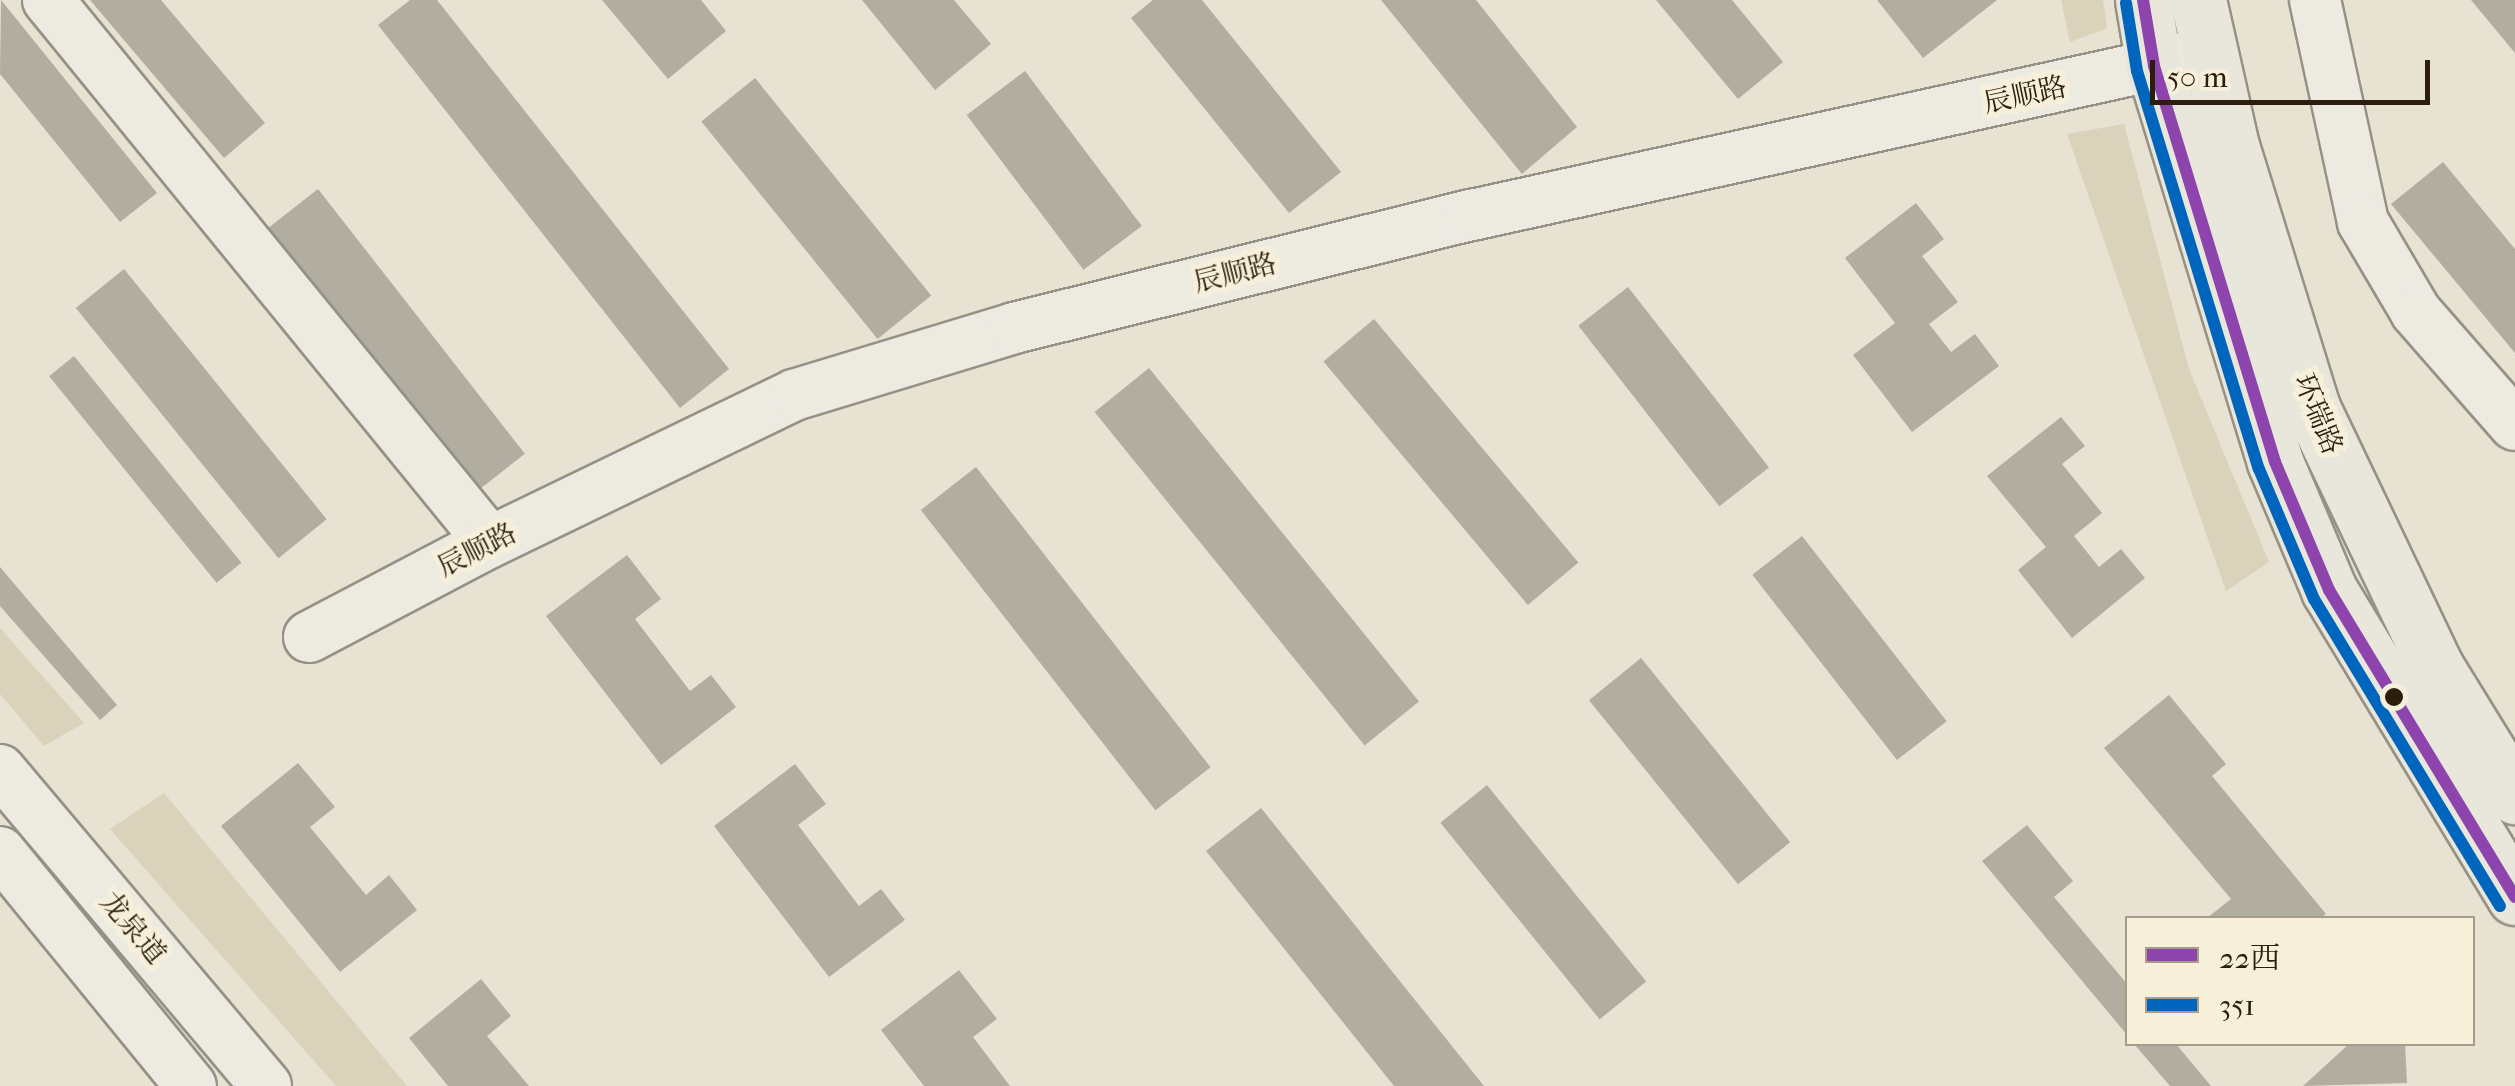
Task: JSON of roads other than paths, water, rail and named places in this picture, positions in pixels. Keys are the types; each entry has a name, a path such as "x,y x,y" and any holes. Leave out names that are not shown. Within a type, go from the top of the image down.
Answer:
{"main road":[{"name":"环瑞路","path":"2144,0 2154,66 2275,462 2328,590 2515,897"},
{"name":"环瑞路","path":"2198,0 2232,146 2312,408 2435,666 2515,796"}],"street":[{"path":"48,0 490,542"},
{"path":"2315,0 2363,222 2416,312 2515,425"},
{"name":"辰顺路","path":"309,637 490,542 794,396 1014,328 1472,215 2209,53"},
{"name":"龙泉道","path":"0,770 266,1086"},
{"name":"龙泉道","path":"0,852 190,1086"}]}
